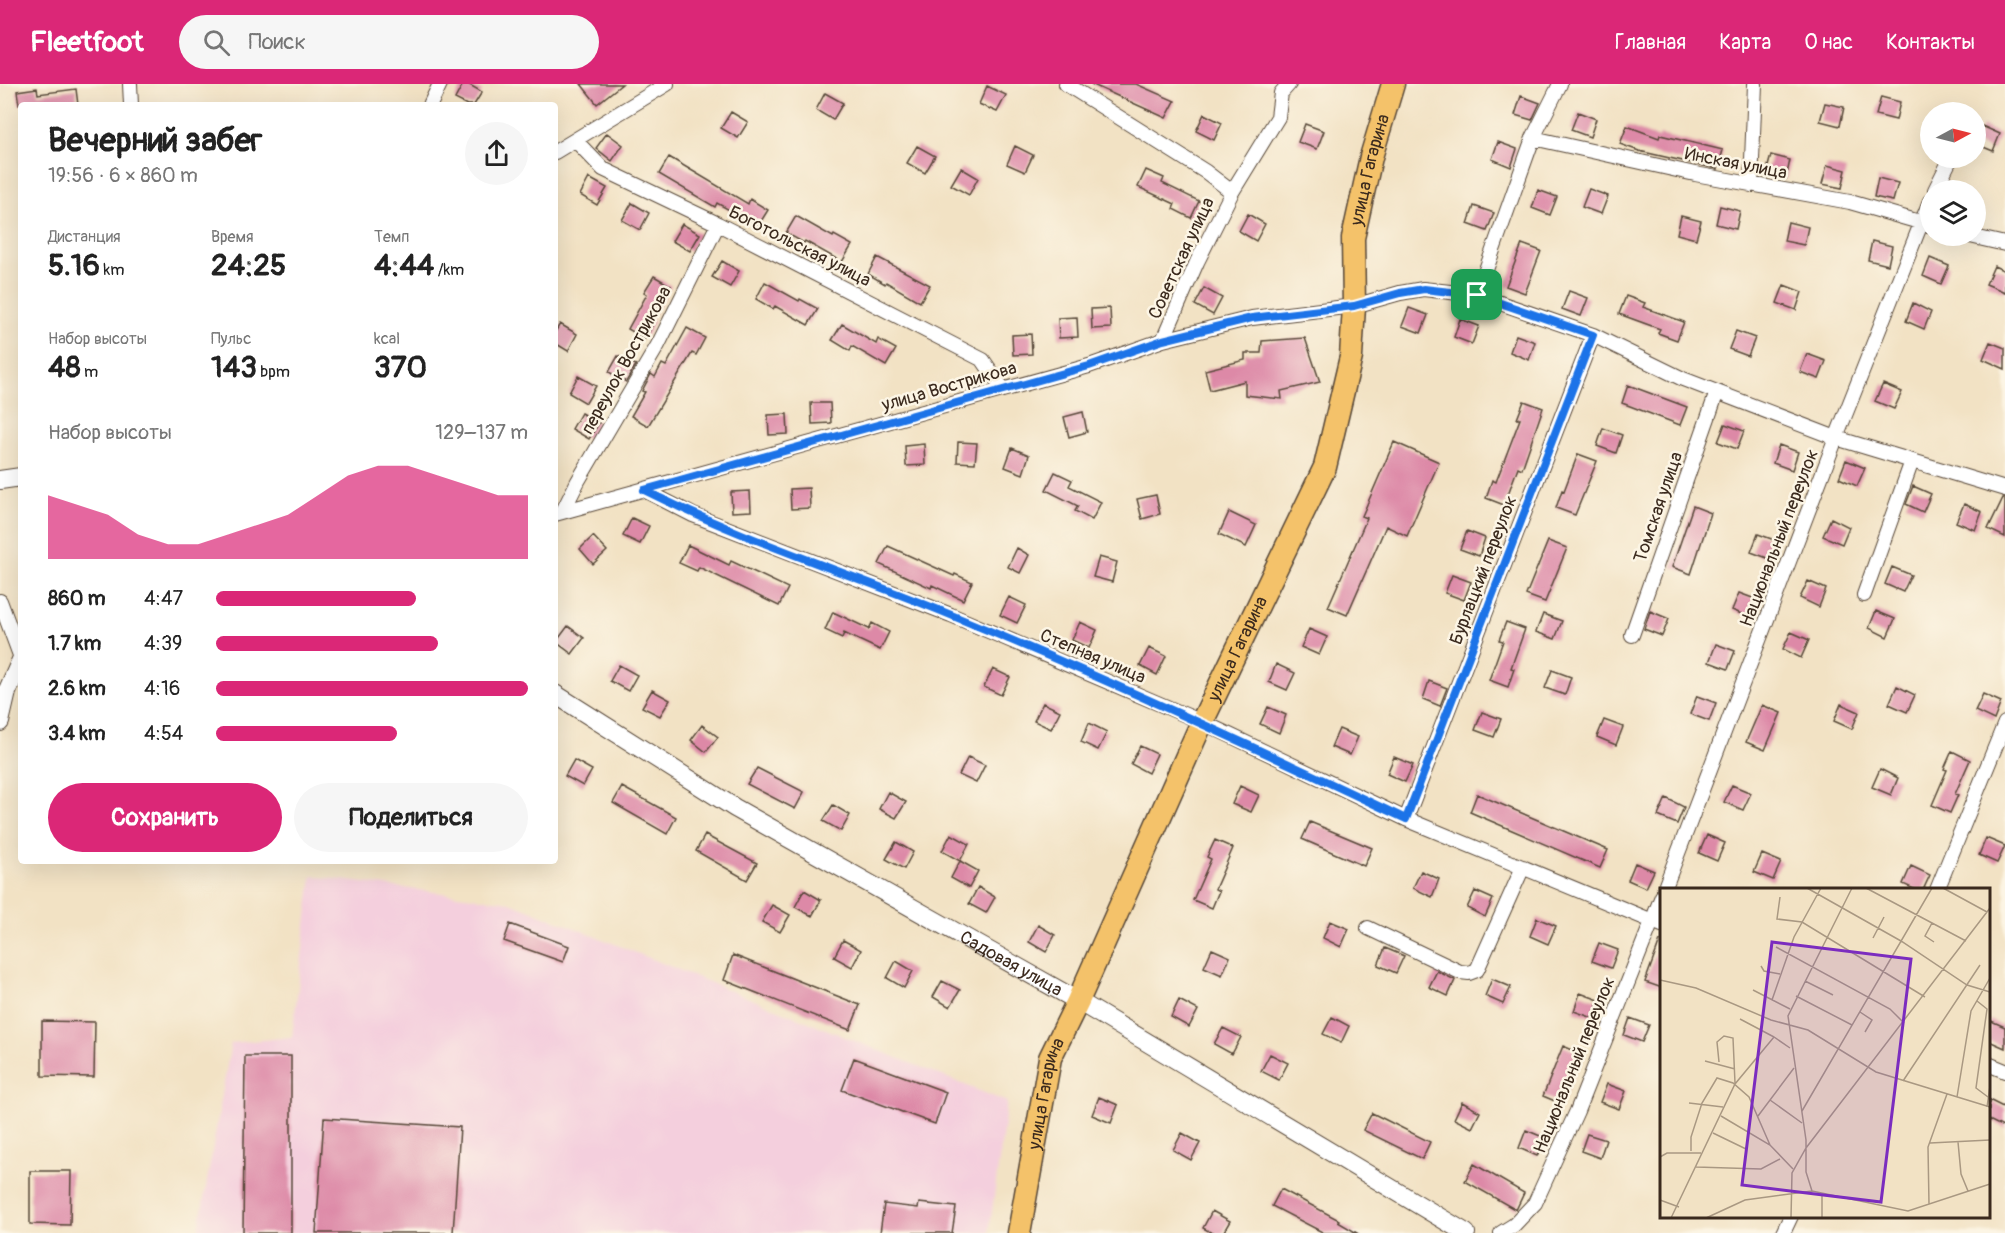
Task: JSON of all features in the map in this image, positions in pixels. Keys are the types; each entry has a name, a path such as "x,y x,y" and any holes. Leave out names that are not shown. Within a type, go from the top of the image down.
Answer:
{"main road":[{"name":"улица Гагарина","path":"1019,1233 1050,1058 1078,1001 1202,722 1325,467 1351,357 1354,306 1353,238 1371,157 1393,84"}],"street":[{"path":"130,84 131,102"},
{"path":"431,102 440,84"},
{"path":"558,150 667,84"},
{"name":"Советская улица","path":"1066,84 1206,172 1232,192"},
{"name":"Советская улица","path":"1163,340 1197,262 1232,192 1278,117 1281,93 1289,84"},
{"path":"1477,295 1533,138 1560,84"},
{"path":"1751,185 1755,84"},
{"name":"Инская улица","path":"1533,138 1751,185 1850,202 1920,222"},
{"name":"Боготольская улица","path":"575,140 603,169 718,224 983,360 1003,389"},
{"name":"переулок Вострикова","path":"559,513 658,345 718,224"},
{"name":"Национальный переулок","path":"1665,888 1836,438 1920,238"},
{"path":"1986,240 2005,244"},
{"path":"1354,306 1424,289 1477,295 1593,335 1683,379 1836,438 2005,489"},
{"name":"улица Вострикова","path":"559,513 1089,366 1163,340 1252,318 1354,306"},
{"name":"Бурлацкий переулок","path":"1406,819 1593,335"},
{"name":"Томская улица","path":"1632,635 1718,392"},
{"path":"1864,596 1912,461"},
{"name":"Степная улица","path":"644,490 693,515 951,615 1202,722 1406,819 1657,923"},
{"path":"0,601 18,651"},
{"path":"0,722 7,692 18,666"},
{"name":"Садовая улица","path":"558,696 735,808 1078,1001 1466,1233"},
{"path":"1938,888 2005,723"},
{"path":"1368,928 1460,972 1469,973 1477,970 1523,867"},
{"name":"Национальный переулок","path":"1501,1233 1514,1225 1536,1203 1657,923 1660,907"},
{"path":"1990,1064 2005,1071"},
{"path":"1783,1233 1790,1218"}],"shaded area":[{"path":"312,876 510,902 1007,1102 989,1233 198,1233 231,1043 292,1037"}],"building":[{"path":"463,84 468,84 482,92 476,102 461,102 455,99"},
{"path":"581,84 622,84 597,104"},
{"path":"1091,84 1136,84 1175,101 1166,118"},
{"path":"987,86 1006,95 997,112 979,104"},
{"path":"37,88 38,94 76,89 78,102 19,102 17,91"},
{"path":"825,93 843,103 833,120 816,110"},
{"path":"1521,96 1540,103 1532,120 1515,115"},
{"path":"1881,97 1900,102 1896,120 1876,115"},
{"path":"1825,103 1844,107 1840,126 1820,121"},
{"path":"731,112 748,122 738,138 721,128"},
{"path":"1578,112 1596,119 1590,137 1571,130"},
{"path":"1204,114 1222,123 1214,140 1196,131"},
{"path":"1305,124 1324,131 1317,149 1298,142"},
{"path":"1627,126 1659,138 1660,135 1723,150 1718,169 1639,151 1620,144"},
{"path":"1986,128 2000,134 1993,151 1986,148"},
{"path":"607,133 623,145 612,161 596,148"},
{"path":"1498,142 1517,149 1511,167 1492,159"},
{"path":"917,146 935,156 925,173 907,163"},
{"path":"1015,146 1033,155 1025,172 1007,164"},
{"path":"1771,155 1790,160 1786,179 1766,174"},
{"path":"669,157 748,204 750,199 768,210 758,226 717,203 715,207 659,174"},
{"path":"1827,165 1846,170 1842,188 1822,184"},
{"path":"961,168 978,178 969,195 951,185"},
{"path":"1146,170 1164,178 1162,183 1199,201 1191,218 1173,209 1175,204 1138,187"},
{"path":"589,178 607,188 597,205 580,195"},
{"path":"1878,178 1898,183 1893,201 1874,197"},
{"path":"1589,189 1608,196 1601,214 1582,207"},
{"path":"1538,190 1557,197 1550,215 1532,208"},
{"path":"632,203 649,213 640,230 622,220"},
{"path":"1474,206 1494,213 1487,231 1468,224"},
{"path":"1720,206 1740,211 1736,229 1716,224"},
{"path":"1248,214 1265,224 1256,241 1239,231"},
{"path":"796,216 852,245 842,262 786,233"},
{"path":"1681,216 1701,221 1696,239 1677,234"},
{"path":"1788,222 1808,227 1804,245 1784,241"},
{"path":"682,224 700,234 690,251 672,241"},
{"path":"1872,241 1892,246 1888,265 1868,260"},
{"path":"1522,244 1541,251 1525,293 1506,286"},
{"path":"877,257 930,285 920,302 868,274"},
{"path":"1930,258 1949,266 1941,284 1923,276"},
{"path":"722,261 739,271 730,287 712,277"},
{"path":"1994,266 2005,271 2005,292 1986,284"},
{"path":"654,276 671,286 651,320 654,322 645,339 628,329 647,294 644,292"},
{"path":"765,282 818,309 808,325 775,306 773,309 756,299"},
{"path":"1784,285 1802,292 1796,310 1777,303"},
{"path":"1204,288 1222,298 1213,315 1195,305"},
{"path":"1569,291 1588,298 1581,316 1562,309"},
{"path":"1626,296 1645,303 1643,307 1684,322 1677,340 1658,333 1660,329 1619,314"},
{"path":"1913,303 1931,312 1924,329 1906,321"},
{"path":"1110,308 1111,328 1092,329 1091,309"},
{"path":"1409,308 1428,315 1421,333 1402,326"},
{"path":"1077,317 1078,337 1059,338 1058,318"},
{"path":"1460,319 1479,326 1472,344 1454,337"},
{"path":"560,324 577,334 568,351 558,345"},
{"path":"842,324 876,344 878,339 896,349 886,366 852,346 850,351 832,340"},
{"path":"687,328 705,338 696,355 692,353 648,426 631,416 645,392 642,391 651,374 655,377 662,364 666,366"},
{"path":"1736,331 1755,338 1748,356 1729,349"},
{"path":"1031,334 1032,354 1013,355 1012,335"},
{"path":"1516,335 1535,342 1529,360 1510,352"},
{"path":"1305,338 1320,382 1281,391 1282,399 1245,395 1245,381 1210,390 1205,370 1245,360 1245,353 1261,353 1262,341"},
{"path":"1990,342 2005,348 2005,369 1983,359"},
{"path":"1807,354 1826,361 1819,379 1800,372"},
{"path":"618,356 636,365 626,382 609,372"},
{"path":"578,376 596,386 586,403 569,393"},
{"path":"1883,384 1902,392 1894,409 1875,401"},
{"path":"1628,385 1687,407 1680,425 1622,403"},
{"path":"1524,401 1543,408 1522,469 1518,467 1504,505 1486,498 1492,480 1496,482 1520,419 1517,419"},
{"path":"811,403 830,403 831,423 812,424"},
{"path":"1083,412 1087,432 1069,437 1064,417"},
{"path":"581,413 599,423 589,439 572,429"},
{"path":"787,414 788,434 769,435 768,415"},
{"path":"1725,424 1744,431 1737,449 1718,442"},
{"path":"1603,428 1622,435 1616,453 1597,446"},
{"path":"958,442 977,443 975,463 957,462"},
{"path":"1394,442 1439,462 1407,536 1386,526 1347,615 1328,607 1367,518 1362,516"},
{"path":"924,444 925,465 906,466 905,446"},
{"path":"1779,445 1798,452 1792,470 1773,463"},
{"path":"1012,448 1029,455 1023,474 1005,467"},
{"path":"1578,454 1597,461 1575,515 1556,508"},
{"path":"1846,460 1865,468 1857,486 1839,478"},
{"path":"1055,472 1072,480 1069,486 1101,502 1092,520 1075,511 1078,506 1046,490"},
{"path":"1913,486 1931,494 1923,512 1906,504"},
{"path":"809,488 810,508 791,509 790,489"},
{"path":"750,491 751,511 732,512 731,492"},
{"path":"1156,495 1160,514 1142,519 1137,499"},
{"path":"2005,498 2005,537 1988,529"},
{"path":"1964,504 1982,512 1975,530 1956,522"},
{"path":"1693,506 1711,513 1691,574 1672,567"},
{"path":"1229,512 1256,525 1246,547 1219,534"},
{"path":"632,518 649,526 640,544 623,536"},
{"path":"1831,518 1849,527 1842,544 1823,536"},
{"path":"1467,531 1485,538 1479,556 1460,549"},
{"path":"1758,534 1777,541 1770,559 1751,552"},
{"path":"593,536 607,551 593,564 580,549"},
{"path":"1548,541 1567,548 1545,602 1526,595"},
{"path":"688,545 729,565 731,561 788,588 779,606 699,567 697,571 679,563"},
{"path":"888,546 972,582 963,600 879,564"},
{"path":"1017,548 1029,555 1020,573 1008,567"},
{"path":"1099,557 1117,562 1112,582 1093,577"},
{"path":"1892,567 1911,575 1903,592 1885,584"},
{"path":"1452,575 1471,582 1464,600 1445,593"},
{"path":"1808,581 1826,589 1819,607 1800,598"},
{"path":"1739,593 1758,600 1751,618 1732,610"},
{"path":"1009,597 1026,605 1017,623 1000,615"},
{"path":"1650,611 1669,619 1662,636 1644,629"},
{"path":"1876,611 1895,619 1887,637 1869,628"},
{"path":"833,612 869,629 872,623 889,632 880,650 844,633 842,638 825,630"},
{"path":"1543,614 1562,621 1555,639 1536,632"},
{"path":"1080,622 1097,630 1089,648 1072,640"},
{"path":"1506,622 1525,629 1511,668 1514,669 1508,687 1489,680 1503,641 1499,640"},
{"path":"568,626 584,638 572,654 558,644 558,639"},
{"path":"1309,629 1327,637 1319,655 1301,647"},
{"path":"1791,632 1809,640 1801,658 1783,649"},
{"path":"1716,644 1735,651 1728,669 1709,662"},
{"path":"1149,648 1166,656 1157,675 1140,666"},
{"path":"1276,664 1295,673 1287,690 1269,682"},
{"path":"619,665 637,675 628,691 610,681"},
{"path":"993,669 1010,677 1001,695 984,687"},
{"path":"1552,670 1571,677 1565,695 1545,688"},
{"path":"1429,681 1447,688 1440,706 1423,699"},
{"path":"1897,686 1915,695 1907,712 1889,704"},
{"path":"652,690 670,700 660,716 642,707"},
{"path":"1983,694 2001,702 1994,720 1975,711"},
{"path":"1697,696 1716,703 1709,721 1690,714"},
{"path":"1043,703 1060,711 1051,729 1034,721"},
{"path":"1841,704 1859,712 1852,729 1834,721"},
{"path":"1762,705 1781,713 1765,750 1746,742"},
{"path":"1268,707 1286,715 1279,733 1260,724"},
{"path":"1482,712 1501,719 1494,737 1475,730"},
{"path":"1604,720 1623,727 1616,745 1597,737"},
{"path":"1089,723 1107,732 1098,750 1081,742"},
{"path":"702,725 718,737 706,752 691,740"},
{"path":"1339,729 1358,737 1350,755 1331,747"},
{"path":"1140,746 1157,754 1148,773 1131,764"},
{"path":"1952,751 1970,760 1955,794 1958,795 1950,813 1932,805 1947,770 1944,769"},
{"path":"968,757 985,765 976,783 959,775"},
{"path":"1394,757 1413,765 1405,782 1387,774"},
{"path":"574,760 592,770 583,786 565,776"},
{"path":"757,768 804,792 795,809 747,784"},
{"path":"1880,769 1898,778 1891,795 1872,787"},
{"path":"1732,785 1751,793 1743,810 1724,802"},
{"path":"1240,786 1259,795 1251,812 1232,804"},
{"path":"622,787 676,817 667,834 613,803"},
{"path":"888,792 906,802 896,818 879,809"},
{"path":"1477,794 1608,850 1600,868 1470,812"},
{"path":"1666,798 1684,807 1677,824 1658,816"},
{"path":"833,805 850,815 841,831 823,821"},
{"path":"1310,822 1372,848 1364,866 1302,839"},
{"path":"951,834 969,844 960,861 942,851"},
{"path":"705,835 757,863 747,880 696,851"},
{"path":"1707,835 1725,843 1717,861 1699,853"},
{"path":"1986,838 2005,846 1997,863 1979,855"},
{"path":"1215,840 1233,848 1215,889 1219,891 1212,908 1193,900 1211,859 1207,857"},
{"path":"896,842 913,852 904,869 886,859"},
{"path":"1762,854 1781,862 1773,880 1754,872"},
{"path":"960,861 978,871 969,888 951,878"},
{"path":"1635,863 1654,871 1646,888 1628,880"},
{"path":"1911,866 1930,875 1924,888 1912,888 1903,884"},
{"path":"1421,871 1439,879 1432,897 1413,888"},
{"path":"978,887 995,897 986,913 969,904"},
{"path":"804,890 821,900 812,916 795,907"},
{"path":"1475,891 1493,899 1485,917 1467,908"},
{"path":"772,905 790,915 780,932 762,922"},
{"path":"1537,918 1556,926 1548,944 1530,936"},
{"path":"1330,921 1349,929 1341,947 1323,938"},
{"path":"510,924 569,946 563,962 504,941"},
{"path":"1038,925 1055,935 1046,952 1029,942"},
{"path":"843,940 861,950 852,967 834,957"},
{"path":"1660,941 1660,987 1645,982"},
{"path":"1599,943 1618,950 1611,968 1592,961"},
{"path":"1385,948 1404,956 1396,973 1378,965"},
{"path":"1212,949 1230,957 1222,975 1204,967"},
{"path":"733,955 860,1005 850,1030 724,980"},
{"path":"896,961 913,971 904,988 887,978"},
{"path":"1437,971 1455,980 1448,996 1429,987"},
{"path":"1492,979 1511,987 1503,1004 1485,996"},
{"path":"942,981 960,990 950,1007 933,997"},
{"path":"1580,993 1599,1000 1593,1018 1574,1011"},
{"path":"1179,1000 1198,1010 1189,1027 1171,1017"},
{"path":"1332,1017 1349,1026 1341,1043 1323,1034"},
{"path":"1630,1018 1649,1025 1642,1042 1624,1035"},
{"path":"1990,1020 2005,1027 2005,1048 1990,1041"},
{"path":"42,1021 95,1022 94,1077 42,1076"},
{"path":"1223,1028 1241,1037 1232,1054 1214,1044"},
{"path":"1563,1046 1582,1054 1562,1104 1543,1096"},
{"path":"1270,1054 1288,1063 1279,1080 1261,1071"},
{"path":"245,1056 291,1056 291,1233 243,1233"},
{"path":"854,1058 946,1092 935,1124 842,1090"},
{"path":"1607,1084 1626,1091 1619,1109 1600,1102"},
{"path":"1099,1097 1118,1105 1111,1123 1092,1115"},
{"path":"1990,1100 2005,1108 2005,1128 1990,1120"},
{"path":"1462,1102 1480,1112 1472,1128 1454,1119"},
{"path":"1372,1113 1430,1142 1422,1159 1363,1130"},
{"path":"324,1118 460,1127 453,1233 316,1233"},
{"path":"1526,1130 1545,1138 1537,1156 1519,1148"},
{"path":"1182,1133 1200,1143 1191,1160 1173,1150"},
{"path":"1587,1134 1606,1140 1600,1158 1581,1151"},
{"path":"1474,1164 1524,1193 1516,1210 1465,1181"},
{"path":"30,1171 71,1171 70,1225 30,1224"},
{"path":"1281,1189 1339,1220 1338,1222 1357,1233 1324,1233 1272,1206"},
{"path":"919,1203 956,1207 952,1233 880,1233 884,1204 918,1208"},
{"path":"1212,1211 1230,1221 1223,1233 1212,1233 1203,1228"}],"route":[{"path":"1424,289 1477,295 1593,335 1406,819 1202,722 951,615 693,515 644,490 1089,366 1163,340 1252,318 1354,306 1424,289"}]}
